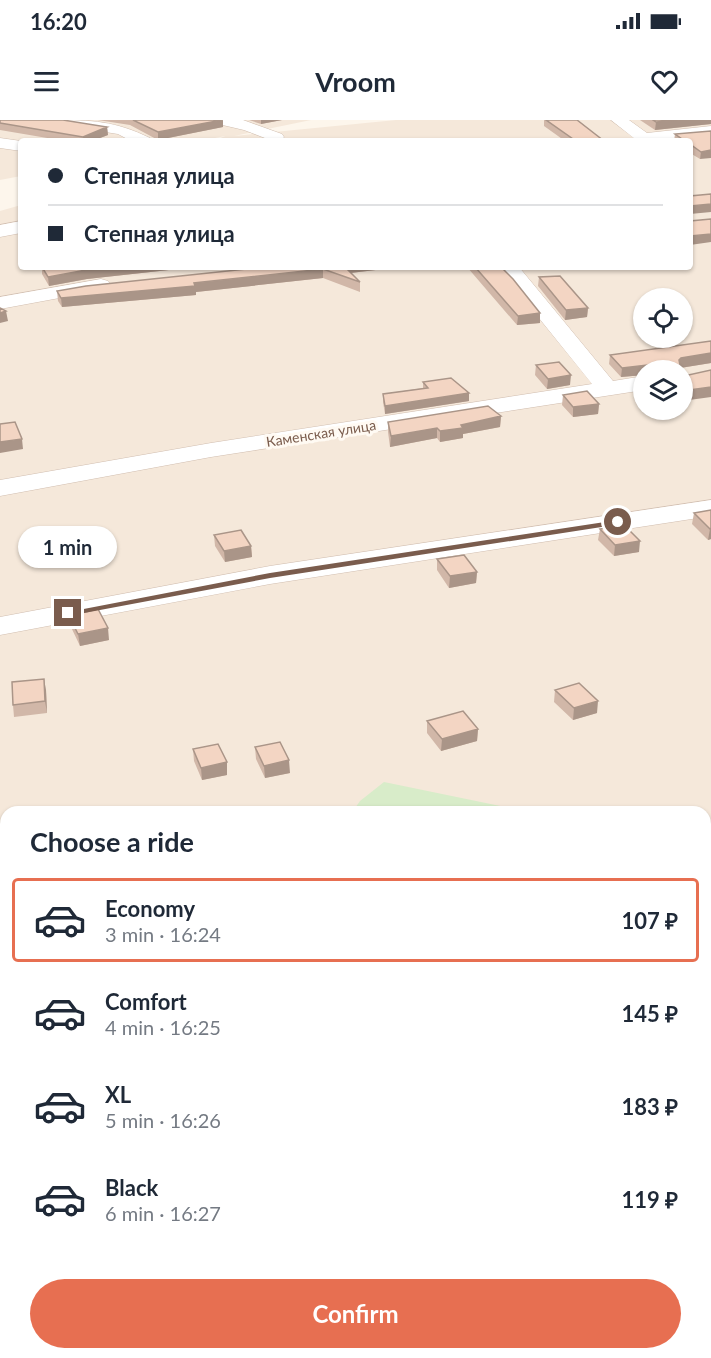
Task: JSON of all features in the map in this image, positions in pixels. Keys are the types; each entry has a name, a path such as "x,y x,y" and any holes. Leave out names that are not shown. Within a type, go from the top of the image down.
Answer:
{"street":[{"path":"62,120 122,130 138,138"},
{"path":"220,120 249,126 276,137"},
{"path":"619,120 642,138"},
{"path":"652,138 711,131"},
{"path":"0,142 18,145"},
{"path":"0,231 18,228"},
{"path":"510,270 608,389"},
{"path":"0,303 76,288 122,283"},
{"name":"Каменская улица","path":"0,488 212,450 633,385"},
{"path":"0,626 270,575 711,508"}],"shaded area":[{"path":"0,120 311,120 234,136 396,120 711,120 711,806 0,806 0,211 18,206 18,270 693,270 693,138 221,138 225,136 215,138 18,138 18,177 0,180"}],"green space":[{"path":"384,782 501,806 356,806"}],"building":[{"path":"0,120 63,120 107,127 83,137 0,123"},
{"path":"133,120 222,120 158,132"},
{"path":"546,120 577,120 600,138 572,138"},
{"path":"653,120 680,120 656,122"},
{"path":"711,131 711,150 701,152 693,146 693,138 681,138 675,134"},
{"path":"711,194 711,204 693,206 693,196"},
{"path":"711,219 711,234 693,236 693,221"},
{"path":"44,270 86,270 48,277"},
{"path":"238,270 314,270 194,283 195,286 61,298 57,291"},
{"path":"326,270 348,270 360,282"},
{"path":"478,270 504,270 540,313 518,316"},
{"path":"560,276 588,308 566,310 539,277"},
{"path":"711,341 711,353 679,360 633,360 633,367 622,368 610,355 660,348 693,348 693,343"},
{"path":"559,362 571,375 548,379 536,365"},
{"path":"711,370 711,387 693,389 693,374"},
{"path":"451,378 469,393 385,406 383,394 428,388 423,382"},
{"path":"587,391 599,404 573,407 563,395"},
{"path":"488,406 501,416 461,425 463,428 440,431 437,428 391,436 388,422"},
{"path":"15,422 22,439 0,442 0,424"},
{"path":"711,510 711,528 710,529 694,513"},
{"path":"624,525 640,541 615,545 600,529"},
{"path":"241,530 251,546 224,551 214,535"},
{"path":"464,555 477,572 450,576 437,559"},
{"path":"98,609 108,628 78,634 69,616"},
{"path":"44,679 45,701 13,705 12,682"},
{"path":"579,683 598,701 574,708 555,690"},
{"path":"463,711 478,729 442,739 427,721"},
{"path":"280,742 289,760 264,766 255,747"},
{"path":"218,744 227,762 201,768 193,749"}],"route":[{"path":"68,613 270,575 618,522"}]}
